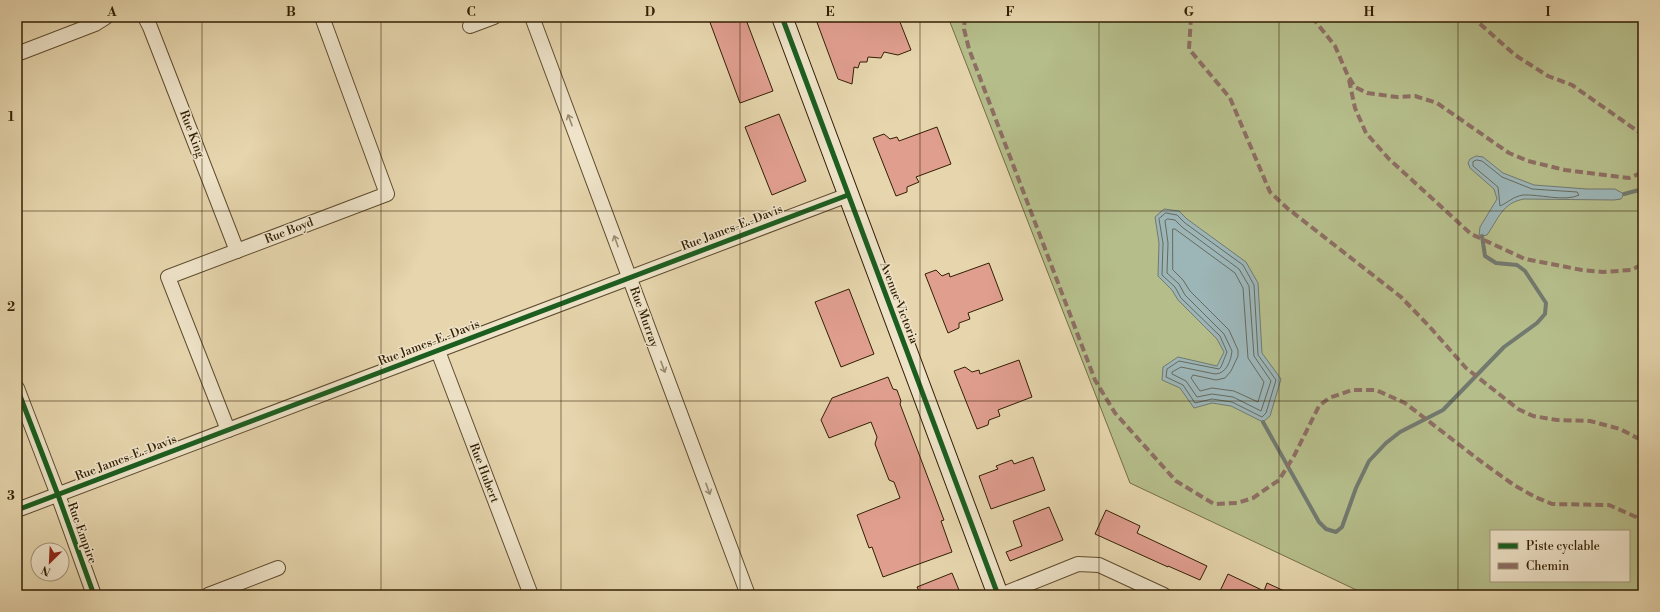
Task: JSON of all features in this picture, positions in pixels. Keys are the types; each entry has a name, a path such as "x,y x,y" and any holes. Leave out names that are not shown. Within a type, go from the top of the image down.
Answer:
{"street":[{"path":"17,54 95,24 106,17"},
{"name":"Rue King","path":"145,17 237,251"},
{"name":"Rue Boyd","path":"228,430 168,277 388,194 322,17"},
{"path":"470,26 494,17"},
{"name":"Rue Murray","path":"532,17 748,595"},
{"name":"Avenue Victoria","path":"782,17 1000,595"},
{"name":"Rue James-E.-Davis","path":"17,510 848,195"},
{"name":"Rue Hubert","path":"438,351 530,595"},
{"name":"Rue Empire","path":"17,388 94,595"},
{"path":"1000,595 1078,564 1099,565 1164,595"},
{"path":"208,595 278,568"}],"green space":[{"path":"948,17 1643,17 1643,595 1367,595 1130,483"}],"water":[{"path":"1476,156 1483,157 1503,173 1534,185 1587,189 1615,189 1624,194 1621,199 1614,200 1524,199 1517,201 1502,212 1487,235 1482,236 1479,235 1480,227 1497,199 1494,189 1470,168 1468,163 1470,159"},
{"path":"1164,209 1179,211 1187,219 1246,262 1258,283 1262,353 1281,379 1270,416 1263,422 1231,406 1212,403 1194,408 1180,388 1162,380 1163,367 1178,357 1217,366 1224,352 1217,339 1178,300 1172,290 1158,276 1159,243 1155,217"}],"building":[{"path":"708,17 745,17 773,91 740,103"},
{"path":"815,17 898,17 911,50 898,55 884,52 881,58 868,57 867,62 860,62 858,68 854,67 852,84 838,79"},
{"path":"779,114 806,181 772,195 745,127"},
{"path":"937,127 951,164 916,177 919,182 907,187 907,192 896,196 873,138 884,134 890,139 897,137 899,141"},
{"path":"989,263 1003,300 968,313 970,319 959,323 959,328 948,333 925,274 936,270 942,276 949,273 950,277"},
{"path":"849,289 874,354 841,367 815,302"},
{"path":"1019,360 1032,397 998,410 1000,416 989,420 988,425 977,429 954,371 965,367 972,372 979,370 980,374"},
{"path":"888,377 893,389 897,390 901,401 900,404 944,520 941,521 952,552 883,577 872,547 869,548 857,515 900,498 894,482 889,480 875,444 877,437 871,422 829,438 821,420 832,398"},
{"path":"1033,457 1045,490 991,509 979,476 998,469 996,466 1012,460 1014,464"},
{"path":"1049,507 1063,540 1010,561 1006,552 1022,546 1013,521"},
{"path":"1106,510 1140,526 1137,533 1207,566 1200,580 1095,534"},
{"path":"952,573 961,595 921,595 917,587"},
{"path":"1228,574 1264,591 1267,583 1293,595 1228,595 1220,591"}],"waterway":[{"path":"1624,194 1643,189"},
{"path":"1263,422 1319,522 1326,529 1336,532 1342,527 1356,488 1369,461 1386,443 1400,432 1443,410 1504,347 1537,323 1545,314 1546,303 1525,271 1517,265 1496,263 1485,256 1482,236"}],"marked path":[{"path":"965,17 964,29 969,49 1095,380 1115,413 1176,481 1214,504 1237,503 1253,498 1279,480 1294,456 1319,406 1329,398 1352,390 1376,390 1405,403 1483,463 1514,485 1535,497 1552,504 1609,505 1643,520"},
{"path":"1191,17 1189,49 1230,98 1270,192 1287,208 1401,297 1466,368 1518,409 1533,416 1557,420 1590,421 1620,429 1643,441"},
{"path":"1312,17 1335,46 1348,76 1355,87 1367,93 1397,97 1415,96 1437,103 1509,153 1528,161 1565,170 1629,178 1643,172"},
{"path":"1470,17 1479,23 1515,55 1548,76 1572,85 1643,135"},
{"path":"1349,80 1355,108 1366,133 1389,159 1471,234 1525,259 1582,270 1603,272 1631,270 1643,264"}],"cycle path":[{"path":"782,17 998,595"},
{"path":"17,510 848,195"},
{"path":"17,388 94,595"}]}
